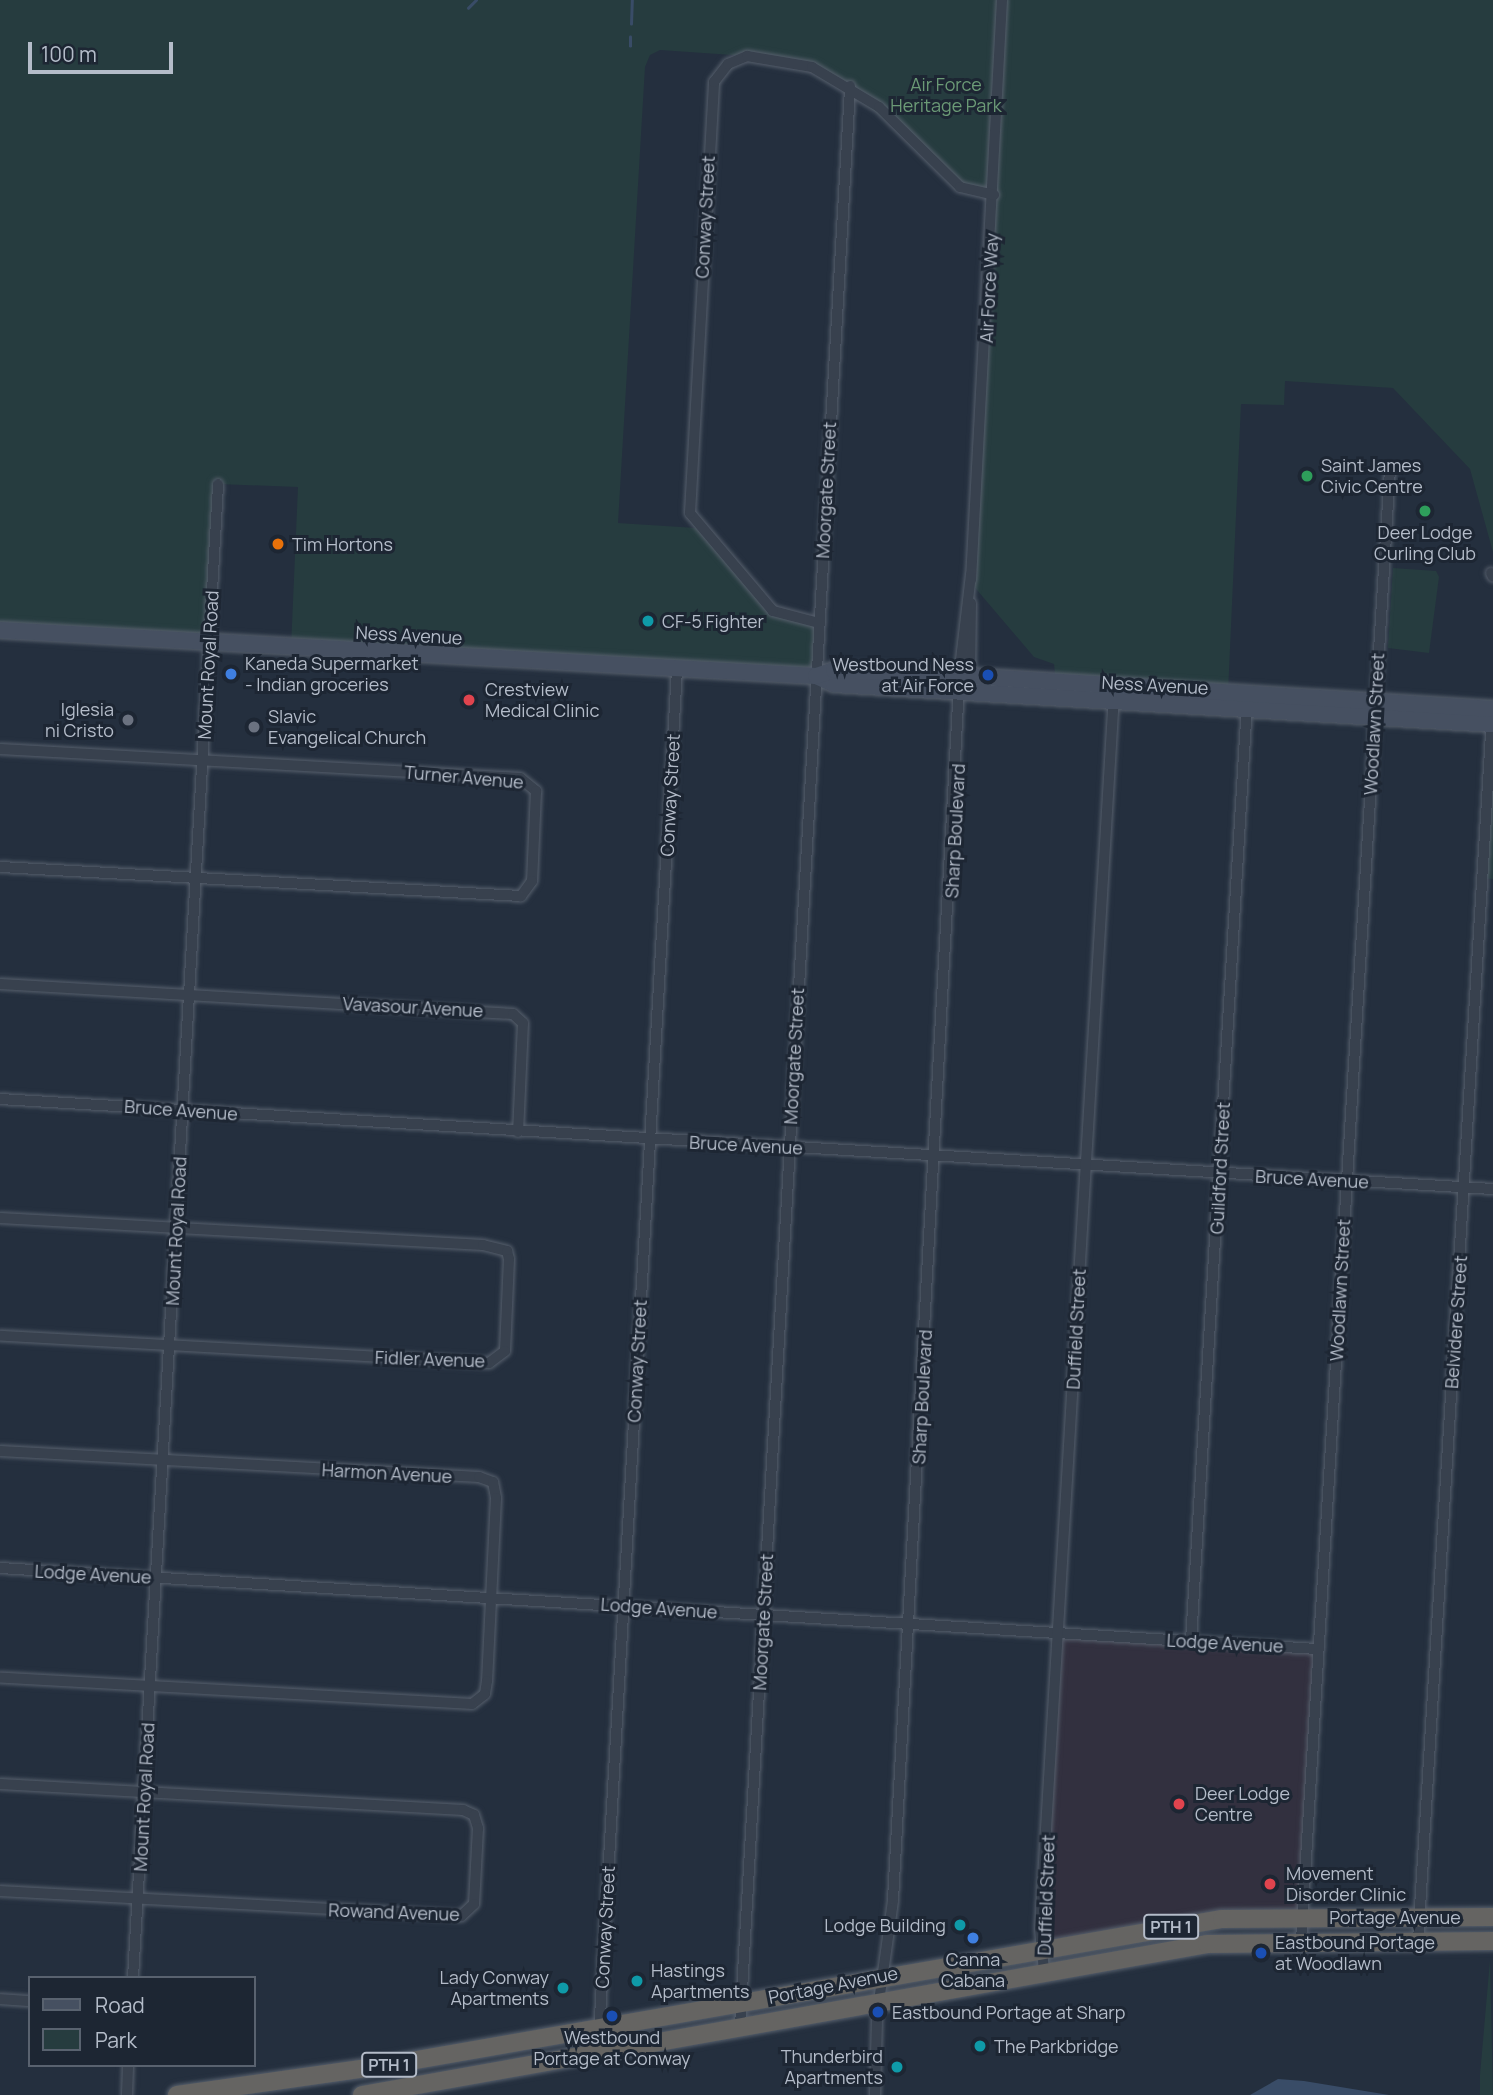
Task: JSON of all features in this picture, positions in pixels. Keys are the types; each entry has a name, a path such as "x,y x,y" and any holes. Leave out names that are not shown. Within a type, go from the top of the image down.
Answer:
{"highway":[{"name":"Portage Avenue","path":"177,2095 599,2028 1041,1948 1222,1919 1493,1917"},
{"name":"Portage Avenue","path":"362,2095 882,1999 1207,1944 1493,1941"}],"main road":[{"name":"Ness Avenue","path":"0,630 816,676 834,670 964,687 1493,717"}],"street":[{"name":"Air Force Way","path":"964,687 994,195 1002,0"},
{"name":"Conway Street","path":"819,623 787,619 764,602 696,528 689,505 712,94 720,72 747,55 806,64 850,86"},
{"path":"850,86 905,130 960,187 994,195"},
{"name":"Moorgate Street","path":"740,2026 850,86"},
{"name":"Woodlawn Street","path":"1301,1941 1390,471"},
{"name":"Mount Royal Road","path":"133,1976 218,484"},
{"name":"Conway Street","path":"598,2052 677,669"},
{"name":"Sharp Boulevard","path":"875,2095 886,1976 909,1624 964,687"},
{"name":"Duffield Street","path":"1044,1971 1041,1948 1115,694"},
{"name":"Guildford Street","path":"1191,1641 1247,702"},
{"name":"Belvidere Street","path":"1418,1941 1493,702"},
{"name":"Turner Avenue","path":"0,749 525,779 536,791 533,881 528,892 513,897 0,867"},
{"path":"0,984 189,995"},
{"name":"Vavasour Avenue","path":"189,995 513,1014 523,1023 518,1132"},
{"name":"Bruce Avenue","path":"0,1099 1493,1189"},
{"path":"0,1219 176,1230"},
{"name":"Fidler Avenue","path":"169,1346 489,1363 505,1351 509,1259 496,1246 176,1230"},
{"path":"0,1336 169,1346"},
{"path":"0,1451 163,1462"},
{"name":"Harmon Avenue","path":"163,1462 487,1478 496,1498 491,1598"},
{"name":"Lodge Avenue","path":"0,1568 1318,1649"},
{"path":"0,1678 472,1704 485,1694 491,1598"},
{"path":"0,1784 144,1793"},
{"name":"Rowand Avenue","path":"138,1900 461,1916 471,1913 475,1881 477,1821 463,1810 144,1793"},
{"path":"0,1891 138,1900"},
{"path":"0,1999 28,2001"},
{"path":"127,2095 128,2067"}],"shaded area":[{"name":"Deer Lodge Centre","path":"1059,1633 1318,1649 1301,1917 1041,1948"}],"green space":[{"name":"Air Force Heritage Park","path":"0,0 1493,0 1493,552 1470,469 1393,388 1285,381 1284,405 1241,404 1228,693 1055,674 1054,664 1034,657 971,583 994,195 973,193 832,76 747,56 660,50 650,55 645,67 618,523 696,528 764,602 819,623 816,676 291,647 298,487 218,484 210,642 0,630"},
{"path":"1393,568 1436,571 1439,577 1429,653 1388,648"},
{"path":"1493,724 1493,879 1483,878"},
{"path":"1490,1960 1493,2095 1480,2095 1480,2075"}],"water":[{"path":"1278,2079 1304,2081 1389,2095 1250,2095"}],"waterway":[{"path":"468,8 476,0"},
{"path":"631,24 632,0"},
{"path":"630,37 630,46"}],"place":[{"name":"Saint James Civic Centre","path":"1307,476"},
{"name":"Deer Lodge Curling Club","path":"1425,511"},
{"name":"Tim Hortons","path":"278,544"},
{"name":"CF-5 Fighter","path":"648,621"},
{"name":"Kaneda Supermarket - Indian groceries","path":"231,674"},
{"name":"Westbound Ness at Air Force","path":"988,675"},
{"name":"Crestview Medical Clinic","path":"469,700"},
{"name":"Iglesia ni Cristo","path":"128,720"},
{"name":"Slavic Evangelical Church","path":"254,727"},
{"name":"Deer Lodge Centre","path":"1179,1804"},
{"name":"Movement Disorder Clinic","path":"1270,1884"},
{"name":"Lodge Building","path":"960,1925"},
{"name":"Canna Cabana","path":"973,1938"},
{"name":"Eastbound Portage at Woodlawn","path":"1261,1953"},
{"name":"Hastings Apartments","path":"637,1981"},
{"name":"Lady Conway Apartments","path":"563,1988"},
{"name":"Eastbound Portage at Sharp","path":"878,2012"},
{"name":"Westbound Portage at Conway","path":"612,2016"},
{"name":"The Parkbridge","path":"980,2046"},
{"name":"Thunderbird Apartments","path":"897,2067"}]}
